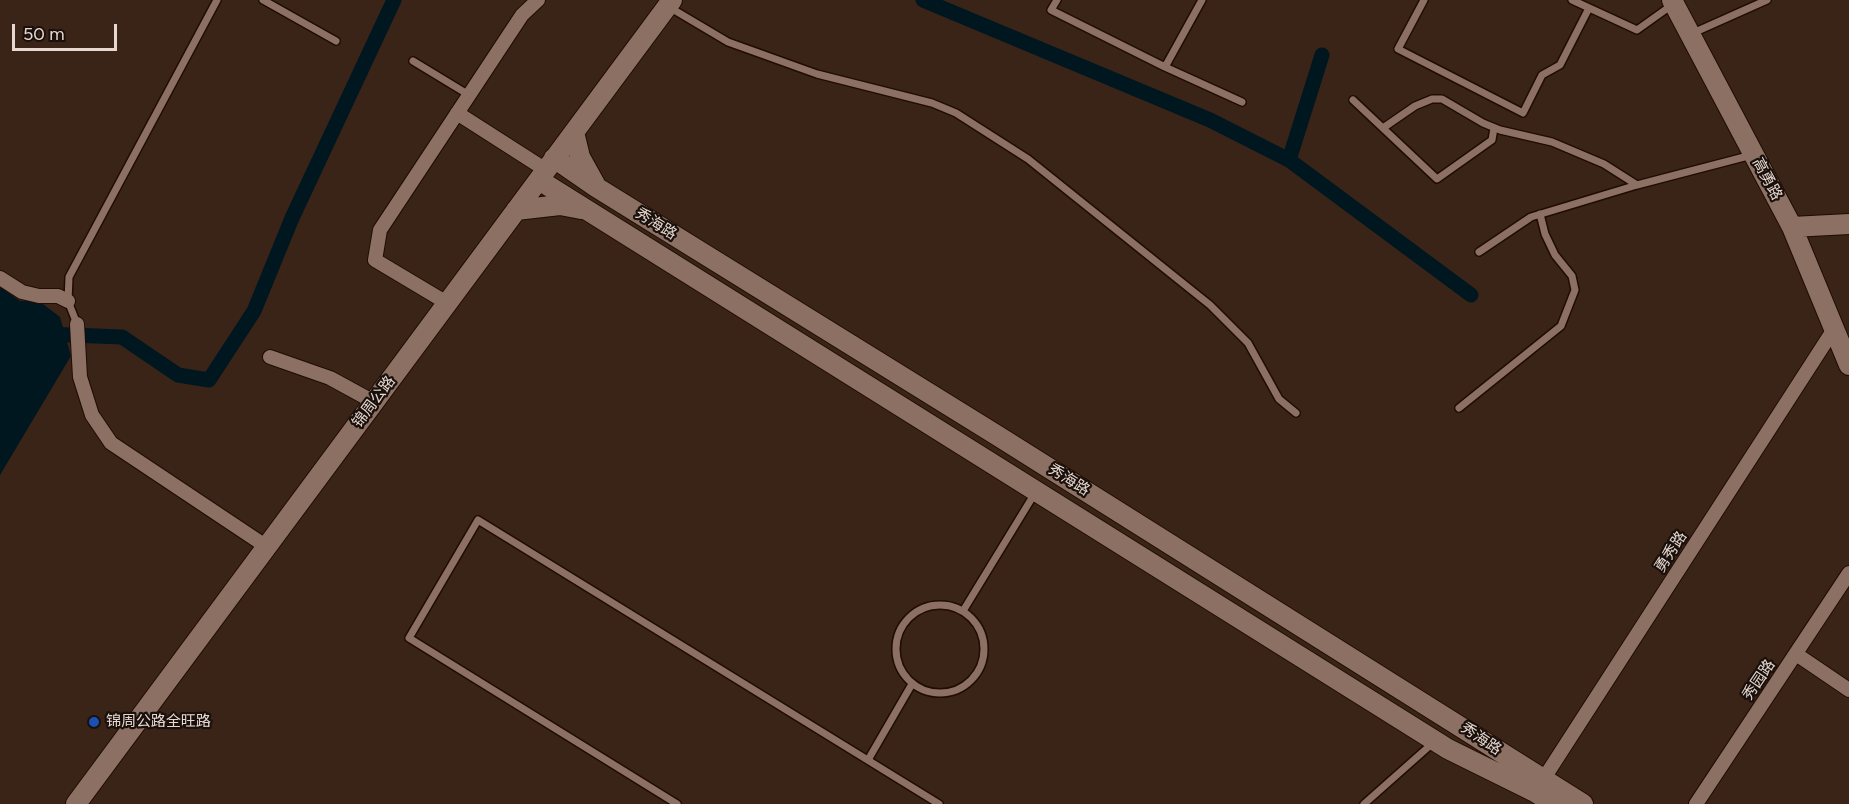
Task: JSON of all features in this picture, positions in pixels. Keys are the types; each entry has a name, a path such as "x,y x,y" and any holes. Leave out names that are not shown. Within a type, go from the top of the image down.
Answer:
{"main road":[{"name":"锦周公路","path":"76,804 574,132 665,2"},
{"name":"高勇路","path":"1673,2 1792,227 1849,365"},
{"path":"574,132 580,157 596,187"},
{"name":"秀海路","path":"546,169 596,187 998,436 1539,785 1554,804"},
{"name":"秀海路","path":"546,169 588,210 1435,741 1583,804"},
{"path":"516,210 560,205 588,210"},
{"path":"1792,227 1849,224"}],"street":[{"path":"447,303 375,260 380,230 522,15 538,0"},
{"path":"457,113 546,169"},
{"path":"0,278 22,292 39,296 58,296 68,301"},
{"path":"77,324 80,377 92,415 111,443 267,546"},
{"name":"勇秀路","path":"1539,785 1834,329"},
{"path":"270,357 330,378 374,402"},
{"path":"983,458 998,436"},
{"name":"秀园路","path":"1696,804 1849,573"},
{"path":"1796,654 1849,690"}],"lane":[{"path":"77,324 68,301 69,277 217,0"},
{"path":"263,0 336,41"},
{"path":"1057,0 1051,10 1165,67 1242,102"},
{"path":"1165,67 1202,0"},
{"path":"1424,0 1398,49 1523,113 1542,75 1560,65 1589,8"},
{"path":"1572,0 1637,30 1673,2"},
{"path":"1690,34 1767,0"},
{"path":"665,2 728,42 817,74 932,103 956,113 1028,159 1210,306 1248,343 1279,399 1296,413"},
{"path":"413,61 469,95"},
{"path":"1383,128 1415,106 1432,99 1442,99 1494,128 1552,142 1604,164 1637,185"},
{"path":"1353,100 1437,178 1492,140 1494,128"},
{"path":"1479,252 1510,229 1540,214 1637,185 1754,155"},
{"path":"1459,408 1561,326 1575,290 1572,276 1555,255 1545,234 1540,214"},
{"path":"963,611 1036,491"},
{"path":"677,804 409,639 478,520 939,804"},
{"path":"934,605 949,606 963,611 974,620 981,632 985,647 983,661 977,674 967,685 939,694 925,692 912,684 902,673 896,659 895,644 899,630 908,618 920,609 934,605"},
{"path":"868,760 912,684"},
{"path":"1364,804 1435,741"}],"water":[{"path":"0,287 20,301 39,301 60,317 71,356 0,475"}],"waterway":[{"path":"45,334 122,337 178,375 209,380 254,311 292,218 394,0"},
{"path":"923,0 1210,120 1289,160 1471,295"},
{"path":"1289,160 1322,55"}],"place":[{"name":"锦周公路全旺路","path":"94,722"}]}
